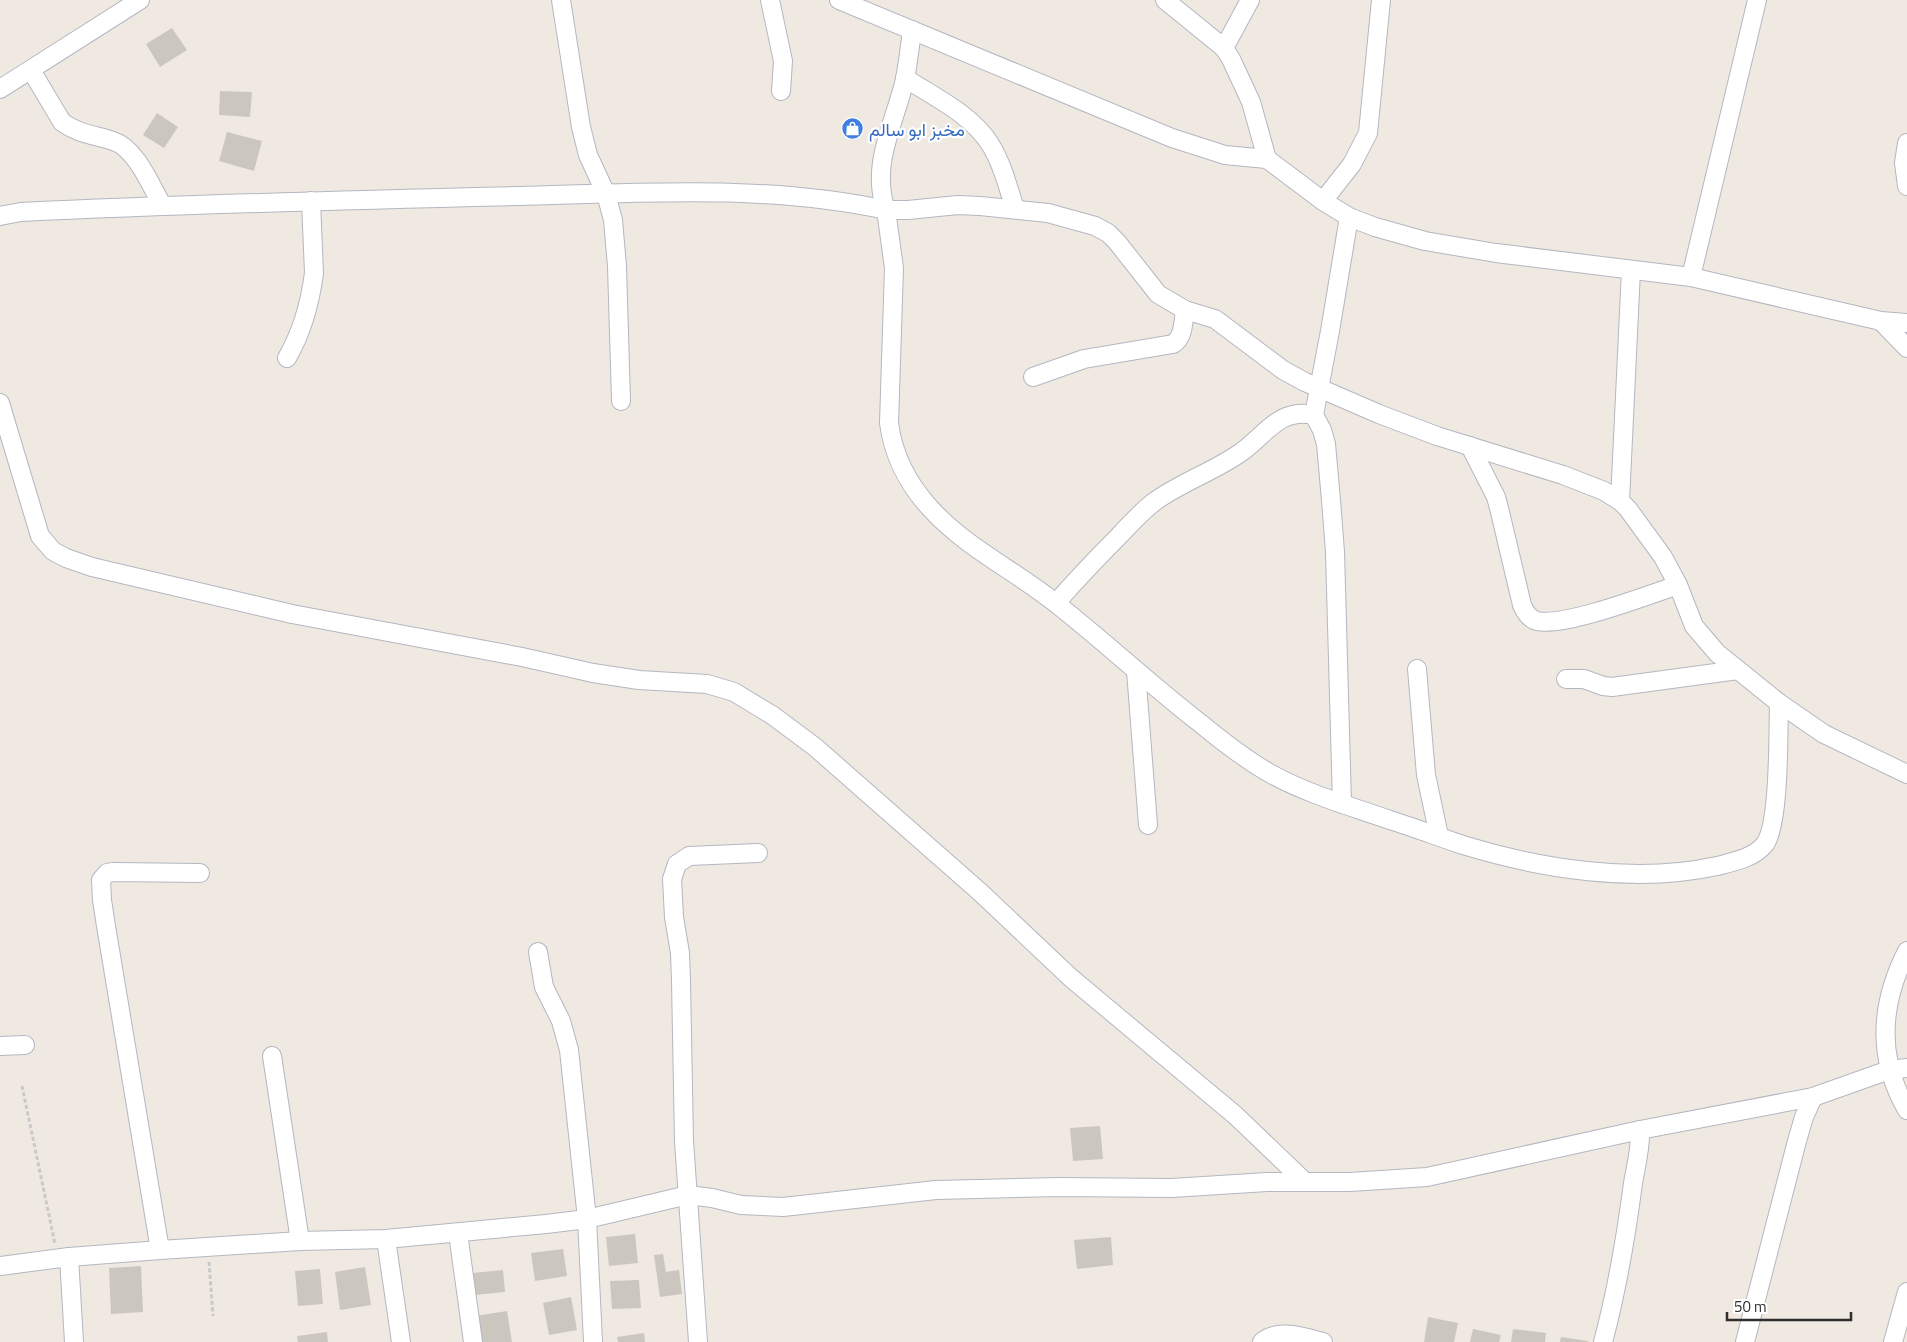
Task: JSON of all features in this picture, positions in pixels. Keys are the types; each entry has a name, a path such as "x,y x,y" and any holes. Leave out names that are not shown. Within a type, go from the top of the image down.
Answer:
{"street":[{"path":"0,89 140,0"},
{"path":"561,0 581,127 588,155 606,194 612,215 616,249 621,401"},
{"path":"770,0 783,61 781,91"},
{"path":"839,0 1172,138 1226,155 1267,159 1323,201 1349,217 1403,236 1441,244 1691,277 1881,321 1907,323"},
{"path":"1165,0 1224,48 1240,76 1251,102 1267,159"},
{"path":"1224,48 1250,0"},
{"path":"1323,201 1352,164 1368,133 1381,0"},
{"path":"1691,277 1757,0"},
{"path":"912,30 905,78 886,140 880,168 881,188 894,268 889,423 902,467 926,504 952,529 1056,602 1190,716 1251,762 1293,786 1342,804 1520,860 1556,867 1609,872 1664,873 1701,870 1739,860 1760,850 1766,842 1771,831 1777,771 1779,703"},
{"path":"31,70 62,122 70,128 114,141 130,152 162,206"},
{"path":"905,78 955,110 982,133 998,160 1015,209"},
{"path":"1907,143 1904,168 1907,186"},
{"path":"0,216 21,212 311,201 699,193 775,196 842,202 886,210 908,210 958,205 1015,209 1048,213 1077,220 1108,233 1158,294 1185,310 1215,319 1283,370 1319,389 1436,436 1563,475 1604,491 1620,501 1635,517 1663,556 1699,634 1738,670 1779,703 1824,734 1907,774"},
{"path":"287,358 307,313 314,273 311,201"},
{"path":"1342,804 1332,509 1326,444 1322,430 1314,415 1349,217"},
{"path":"1620,501 1631,270"},
{"path":"1034,377 1084,359 1173,344 1178,341 1181,335 1185,310"},
{"path":"1881,321 1907,348"},
{"path":"0,403 40,536 53,551 66,558 144,580 282,612 639,680 719,686 752,702 815,747 980,892 1071,978 1235,1115 1304,1181"},
{"path":"1056,602 1097,557 1155,501 1240,453 1281,418 1299,414 1314,415"},
{"path":"1470,446 1496,497 1522,605 1526,614 1535,620 1545,621 1593,613 1678,585"},
{"path":"1417,669 1426,775 1439,836"},
{"path":"1566,679 1584,679 1603,686 1612,687 1738,670"},
{"path":"1136,671 1148,825"},
{"path":"698,1342 692,1276 683,1111 682,981 680,953 674,918 672,879 677,864 688,856 758,853"},
{"path":"160,1250 106,926 101,880 107,873 113,872 200,873"},
{"path":"1907,951 1895,977 1887,1007 1885,1030 1889,1070 1907,1110"},
{"path":"538,952 544,987 548,999 561,1021 567,1040 587,1219 593,1341"},
{"path":"0,1046 25,1045"},
{"path":"272,1056 300,1242"},
{"path":"0,1266 64,1258 160,1250 300,1242 386,1240 587,1219 688,1196 701,1196 741,1205 776,1207 936,1190 1059,1187 1180,1188 1304,1181 1350,1182 1426,1177 1640,1130 1813,1097 1889,1070 1907,1068"},
{"path":"1745,1342 1797,1141 1804,1117 1813,1097"},
{"path":"1603,1342 1622,1261 1640,1130"},
{"path":"458,1232 472,1342"},
{"path":"386,1240 400,1342"},
{"path":"64,1258 74,1342"},
{"path":"1893,1342 1907,1292"},
{"path":"1262,1342 1274,1335 1282,1334 1322,1342"}],"path":[{"path":"22,1086 64,1258"},
{"path":"208,1247 213,1316"}],"building":[{"path":"172,28 187,50 160,67 146,44"},
{"path":"220,91 252,92 250,117 219,115"},
{"path":"157,113 178,127 164,148 143,135"},
{"path":"227,132 262,141 254,171 219,161"},
{"path":"1100,1126 1103,1159 1073,1161 1070,1128"},
{"path":"635,1234 638,1263 609,1266 606,1237"},
{"path":"1111,1237 1113,1265 1077,1269 1074,1240"},
{"path":"563,1249 567,1276 535,1281 531,1253"},
{"path":"663,1254 666,1272 679,1270 682,1294 660,1297 654,1255"},
{"path":"141,1266 143,1312 111,1314 109,1268"},
{"path":"365,1267 371,1305 340,1310 335,1272"},
{"path":"320,1269 323,1304 298,1306 295,1271"},
{"path":"503,1270 505,1292 475,1295 473,1273"},
{"path":"639,1280 641,1308 612,1309 610,1281"},
{"path":"571,1297 577,1330 549,1335 543,1303"},
{"path":"507,1311 512,1342 479,1342 475,1316"},
{"path":"1428,1317 1458,1323 1454,1342 1424,1342"},
{"path":"1473,1329 1501,1335 1499,1342 1470,1342"},
{"path":"1513,1329 1546,1333 1545,1342 1511,1342"},
{"path":"327,1332 328,1342 298,1342 297,1336"},
{"path":"644,1333 645,1342 618,1342 617,1337"},
{"path":"1561,1337 1588,1341 1588,1342 1560,1342"}],"place":[{"name":"مخبز ابو سالم","path":"853,129"}]}
